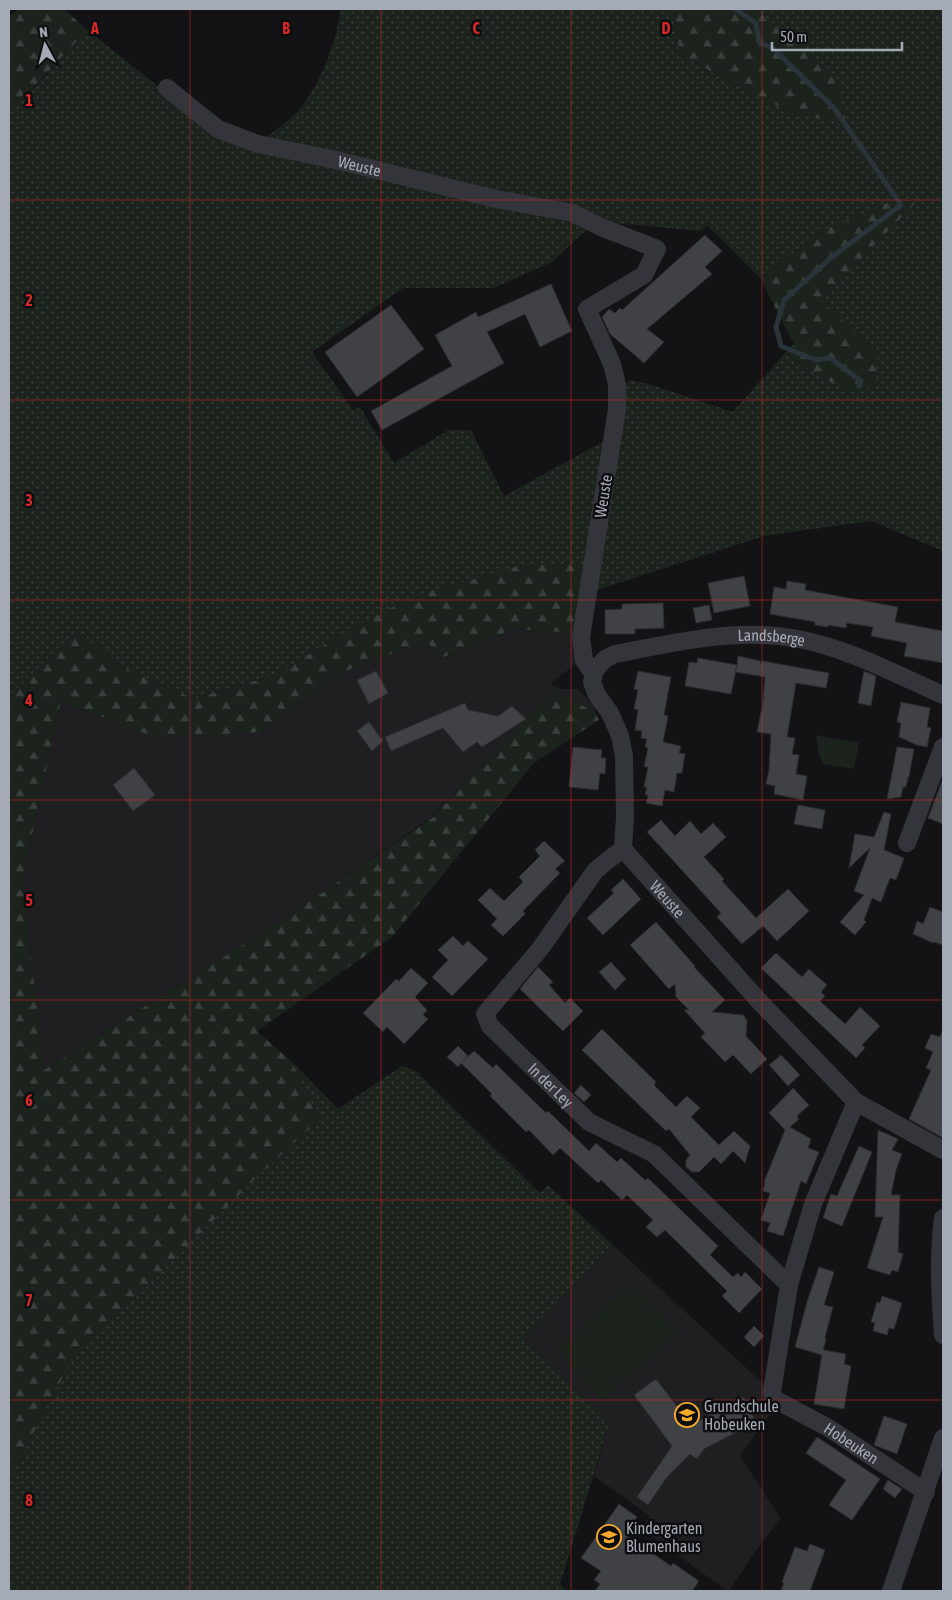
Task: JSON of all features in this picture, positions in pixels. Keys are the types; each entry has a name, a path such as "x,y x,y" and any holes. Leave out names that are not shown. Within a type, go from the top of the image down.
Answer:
{"street":[{"name":"Weuste","path":"167,88 218,129 258,144 336,160 496,199 573,213 601,227 657,249 644,275 587,309 612,364 616,385 617,408 581,637 584,660 590,669 595,670 592,682 597,694 610,713 620,736 624,756 625,818 623,849 759,1001 856,1102 943,1150"},
{"name":"Landsberge","path":"595,670 605,659 615,654 700,638 761,635 793,638 848,653 943,694"},
{"path":"907,843 943,747"},
{"name":"In der Ley","path":"623,849 595,871 540,949 485,1014 490,1026 589,1122 654,1154 789,1285"},
{"path":"789,1285 813,1204 856,1102"},
{"path":"943,1218 939,1256 943,1335"},
{"name":"Hobeuken","path":"789,1285 772,1391 774,1399 827,1427 926,1492"},
{"path":"891,1591 943,1438"}],"shaded area":[{"path":"514,629 576,633 580,661 550,684 562,689 578,689 595,706 595,712 553,692 432,817 279,922 44,1070 22,881 61,701 157,738 259,732 343,672 429,640 437,660"},
{"name":"Grundschule Hobeuken","path":"612,1244 767,1387 774,1409 740,1456 781,1519 763,1540 729,1591 642,1529 650,1516 594,1476 610,1421 523,1340"}],"green space":[{"path":"20,9 64,9 87,30 34,87 9,107 9,16"},
{"path":"340,9 666,9 675,24 680,54 746,91 797,115 785,35 757,9 943,9 943,551 871,521 764,536 594,591 622,390 629,380 649,384 733,412 785,353 824,379 878,354 820,300 916,201 824,230 760,278 707,225 702,231 603,222 261,142 297,112 313,90 326,63 336,35"},
{"path":"666,9 757,9 785,35 836,76 846,123 797,115 746,91 680,54 675,24"},
{"path":"87,30 212,129 560,214 587,229 552,262 494,288 403,288 312,352 353,410 360,407 394,463 448,430 471,430 504,496 608,439 589,564 349,629 276,675 194,699 128,670 76,631 9,697 9,107 35,87"},
{"path":"917,201 821,300 878,354 874,385 856,393 824,379 785,353 794,344 760,278 824,230 890,202"},
{"path":"589,564 576,633 514,629 436,660 428,641 343,672 259,732 157,738 61,701 22,881 44,1070 279,922 432,818 553,691 595,712 599,720 534,763 392,937 257,1031 292,1062 319,1120 262,1172 71,1361 9,1480 9,696 76,631 128,670 194,699 276,675 349,629 417,595 523,565"},
{"path":"816,735 859,743 854,769 823,764 819,755"},
{"path":"292,1062 338,1109 402,1066 416,1071 540,1193 548,1185 612,1244 523,1340 610,1421 560,1584 566,1591 9,1591 9,1479 71,1360 262,1172 319,1120"},
{"path":"631,1282 677,1331 602,1400 556,1350"}],"building":[{"path":"705,235 722,251 705,267 712,274 647,329 664,342 644,363 610,334 602,317 609,309 615,313 620,308 622,310"},
{"path":"551,284 572,331 540,347 525,314 487,332 504,363 382,430 371,411 452,366 435,335 476,312 478,317"},
{"path":"391,305 424,349 357,397 325,352"},
{"path":"744,576 750,606 714,613 708,583"},
{"path":"787,581 806,584 805,590 898,607 895,622 943,631 943,663 904,656 907,643 871,636 873,627 847,623 846,628 828,625 828,627 815,625 815,622 770,614 774,587 786,589"},
{"path":"663,603 664,628 635,629 635,634 605,634 605,610 622,609 622,604"},
{"path":"709,605 712,620 696,623 693,608"},
{"path":"738,656 760,661 761,664 762,661 829,673 826,688 796,683 787,737 795,738 792,754 799,755 796,774 807,776 803,800 774,794 775,786 766,784 769,770 771,734 757,732 762,712 765,677 736,672 731,694 685,686 689,662 697,663 698,658 737,665"},
{"path":"376,671 388,693 369,704 357,680"},
{"path":"638,671 671,677 664,715 668,716 663,742 681,746 679,753 685,754 682,773 677,773 674,792 665,790 662,806 646,803 647,787 644,787 648,767 644,767 648,748 645,747 647,739 641,738 642,731 635,730 638,710 634,709 638,690 634,689"},
{"path":"864,671 876,676 871,706 858,703"},
{"path":"901,702 930,708 927,727 931,728 927,747 899,737 901,723 897,722"},
{"path":"465,703 468,710 498,716 512,706 526,719 482,747 477,742 463,752 443,728 391,751 385,737"},
{"path":"369,722 383,741 372,751 357,731"},
{"path":"573,747 602,750 601,758 606,758 605,774 600,773 598,790 569,787"},
{"path":"897,747 914,749 909,777 906,787 903,787 901,797 887,799"},
{"path":"134,768 155,795 133,811 113,785"},
{"path":"943,781 943,824 928,818"},
{"path":"798,805 825,810 822,829 794,824"},
{"path":"884,812 891,814 884,850 904,858 896,880 890,878 881,902 872,898 864,920 866,922 855,935 840,922 864,895 854,891 870,848 849,868 855,834 874,837"},
{"path":"661,820 675,836 690,821 701,834 713,823 726,837 704,857 724,879 722,881 756,918 788,889 809,911 777,941 763,926 742,944 717,917 721,913 647,832"},
{"path":"544,841 565,861 555,869 560,873 523,911 525,914 503,936 491,925 497,919 478,900 490,888 504,901 523,882 519,877 540,856 535,850"},
{"path":"623,879 641,899 603,935 587,918 614,893 611,890"},
{"path":"930,907 943,912 943,945 933,943 913,934 917,921 923,924"},
{"path":"656,922 725,1000 712,1012 743,1015 747,1020 746,1036 767,1059 751,1074 733,1055 725,1062 701,1037 705,1033 684,1010 689,1010 676,997 675,984 669,989 630,945"},
{"path":"453,936 463,946 468,941 488,959 452,996 432,977 448,960 438,950"},
{"path":"776,953 802,977 809,969 827,985 821,992 825,996 820,1001 845,1024 860,1007 880,1026 862,1045 865,1048 856,1058 761,968"},
{"path":"611,962 626,979 615,990 599,972"},
{"path":"538,967 553,982 549,985 565,1003 570,998 583,1011 563,1031 520,989"},
{"path":"411,968 428,983 415,997 427,1010 423,1015 428,1019 404,1044 387,1027 383,1032 363,1013 396,979 399,981"},
{"path":"602,1029 656,1082 654,1085 676,1107 687,1096 700,1108 691,1117 719,1145 734,1131 750,1146 745,1163 733,1151 721,1164 714,1157 699,1172 692,1172 686,1167 686,1160 690,1155 669,1129 666,1131 582,1050"},
{"path":"943,1029 943,1138 909,1119 931,1070 926,1068 933,1052 925,1048 931,1034 940,1037"},
{"path":"458,1046 468,1056 463,1061 474,1051 493,1068 496,1064 546,1113 548,1111 589,1151 596,1143 617,1162 621,1158 645,1180 648,1178 718,1246 710,1255 733,1277 738,1273 741,1277 745,1272 762,1289 739,1313 722,1296 727,1291 665,1230 657,1237 646,1227 653,1220 627,1195 622,1200 601,1180 598,1183 560,1148 553,1155 529,1130 526,1132 490,1096 492,1094 461,1063 458,1067 447,1057"},
{"path":"781,1055 800,1075 788,1086 769,1065"},
{"path":"581,1085 591,1095 584,1102 574,1093"},
{"path":"793,1088 809,1105 797,1116 799,1119 790,1127 811,1139 808,1148 819,1152 806,1184 801,1181 783,1236 767,1231 770,1223 761,1220 770,1193 763,1191 764,1182 785,1130 769,1113"},
{"path":"878,1130 898,1139 892,1150 902,1154 896,1170 891,1195 900,1195 898,1252 903,1254 898,1272 892,1270 890,1275 867,1268 883,1217 875,1217"},
{"path":"859,1146 872,1152 842,1226 823,1218 831,1194 837,1196"},
{"path":"819,1267 834,1272 824,1305 833,1307 823,1350 846,1354 844,1364 851,1366 844,1409 814,1404 822,1355 795,1347"},
{"path":"882,1296 902,1303 894,1329 889,1328 887,1335 873,1331 875,1323 871,1322 877,1302 880,1303"},
{"path":"754,1326 764,1336 754,1347 744,1337"},
{"path":"656,1379 691,1425 743,1397 756,1422 704,1449 697,1459 690,1454 667,1477 648,1505 637,1497 672,1446 634,1395"},
{"path":"884,1416 907,1424 897,1454 874,1445"},
{"path":"817,1437 880,1479 852,1520 829,1505 846,1480 806,1453"},
{"path":"888,1480 902,1489 895,1498 883,1489"},
{"path":"619,1504 637,1517 625,1534 671,1566 673,1563 699,1581 692,1591 595,1591 600,1584 594,1580 601,1571 581,1558"},
{"path":"810,1544 825,1550 810,1591 781,1591 784,1583 782,1582 795,1547 807,1551"}],"waterway":[{"path":"735,9 756,23 759,42 774,49 834,108 901,205 832,257 784,300 776,327 781,346 816,360 830,358 861,381 859,386"}],"place":[{"name":"Grundschule Hobeuken","path":"687,1415"},
{"name":"Kindergarten Blumenhaus","path":"609,1537"}]}
